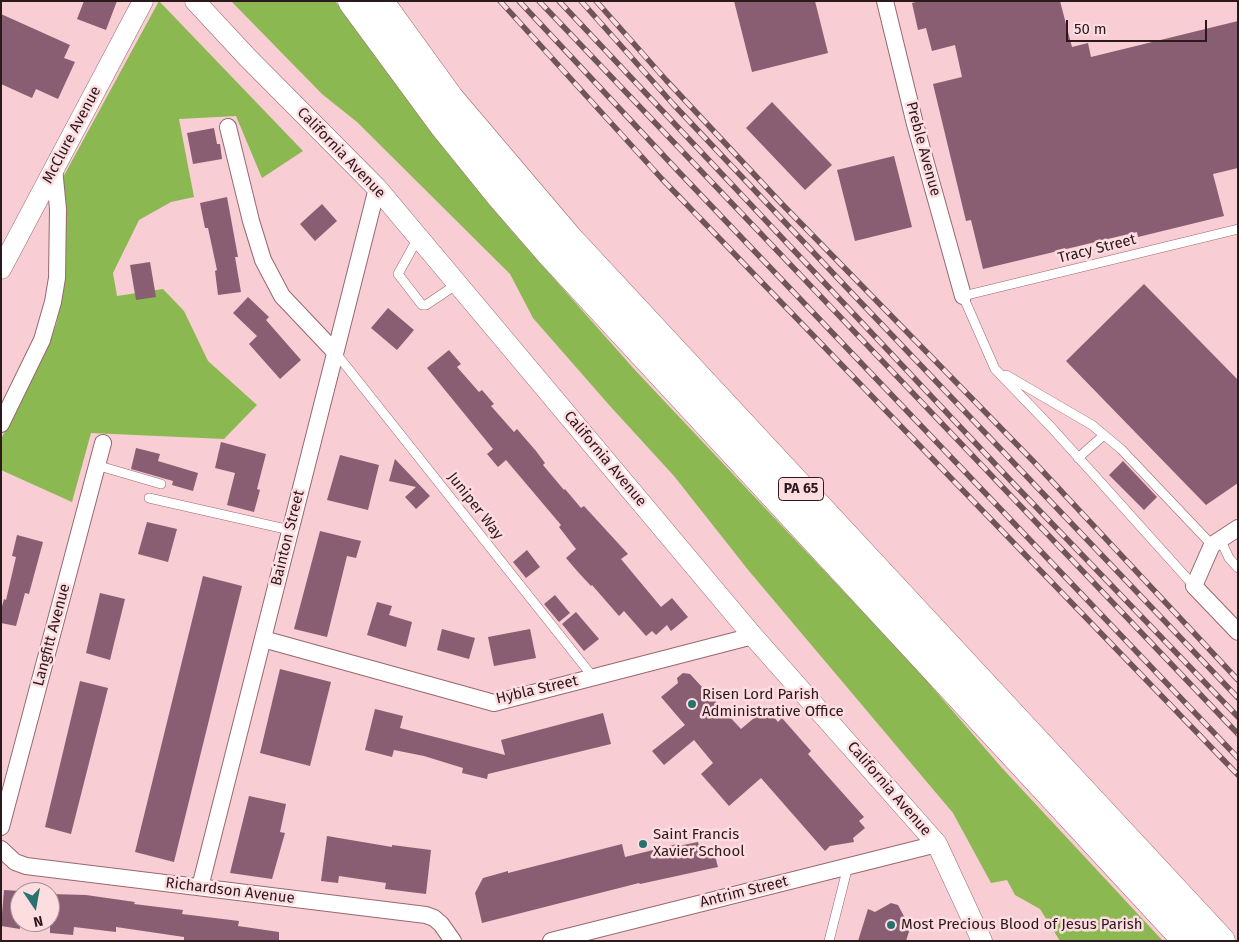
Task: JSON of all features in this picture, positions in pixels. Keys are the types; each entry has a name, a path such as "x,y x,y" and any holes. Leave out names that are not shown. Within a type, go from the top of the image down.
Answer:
{"highway":[{"name":"PA 65","path":"371,9 444,126 552,255 1187,941"},
{"name":"PA 65","path":"371,9 568,238 1221,941"}],"street":[{"name":"McClure Avenue","path":"1,269 143,1"},
{"name":"California Avenue","path":"196,1 246,57 377,188 753,636 937,844 982,941"},
{"name":"Preble Avenue","path":"885,1 915,124 963,296"},
{"path":"228,127 251,221 263,260 282,296 335,352"},
{"path":"1,424 42,340 54,302 57,278 58,209 54,168"},
{"name":"Bainton Street","path":"200,887 377,188"},
{"name":"Langfitt Avenue","path":"1,827 103,443"},
{"path":"1237,629 1194,586 1216,542 1238,528"},
{"name":"Hybla Street","path":"263,640 494,703 753,636"},
{"name":"Antrim Street","path":"551,941 586,937 848,866 937,844"},
{"name":"Richardson Avenue","path":"1,849 15,862 26,866 426,915 441,924 451,940"}],"lane":[{"name":"Tracy Street","path":"963,296 1238,229"},
{"path":"418,238 398,274 422,305 426,305 457,284"},
{"path":"963,296 995,369 1194,586"},
{"name":"Juniper Way","path":"335,352 593,677"},
{"path":"995,369 1092,425 1121,449 1216,542 1238,568"},
{"path":"1078,458 1104,435"},
{"path":"96,465 161,484"},
{"path":"149,498 290,530"},
{"path":"829,941 848,866"}],"green space":[{"path":"159,1 303,151 262,178 236,116 179,119 194,197 171,202 139,220 113,273 117,296 163,289 184,311 208,361 257,405 224,439 91,433 72,502 1,470 1,439 46,350 57,322 65,274 61,181"},
{"path":"231,1 335,1 511,230 634,369 913,665 1002,768 1163,941 1060,941 1040,909 1015,895 1007,880 991,883 953,813 749,571 674,476 533,318 510,274 357,122 322,94"}],"building":[{"path":"84,1 117,1 106,30 77,19"},
{"path":"734,1 815,1 828,53 752,72"},
{"path":"920,1 1060,1 1072,47 1088,43 1091,57 1238,21 1238,168 1213,174 1224,216 1138,237 1137,232 983,269 971,220 966,221 933,84 962,77 955,45 932,51 926,28 918,30 912,3"},
{"path":"1,14 70,45 64,58 75,62 58,99 36,89 32,98 1,84"},
{"path":"772,102 832,165 805,190 746,128"},
{"path":"214,128 217,144 220,144 222,159 193,164 187,133"},
{"path":"894,156 912,227 855,241 837,170"},
{"path":"227,197 238,257 235,257 241,292 218,295 215,271 217,270 208,228 205,228 200,203"},
{"path":"322,204 337,221 315,241 300,224"},
{"path":"150,262 156,297 136,300 130,265"},
{"path":"1144,284 1238,380 1238,483 1206,505 1066,361"},
{"path":"248,297 269,317 266,320 301,360 280,379 249,344 257,336 233,313"},
{"path":"388,308 414,330 397,350 371,328"},
{"path":"449,350 461,364 457,367 479,392 482,390 494,404 491,406 514,432 517,429 536,451 545,463 543,465 564,490 581,508 584,506 628,554 621,559 661,607 672,598 688,617 671,631 667,625 656,635 652,631 646,636 624,611 619,616 578,572 566,558 576,549 559,527 561,525 506,460 498,467 487,454 493,449 427,368"},
{"path":"221,442 266,454 257,489 260,490 254,512 227,505 235,473 215,468"},
{"path":"136,448 160,454 158,461 198,473 193,491 172,485 173,481 131,469"},
{"path":"340,455 379,465 368,510 327,500"},
{"path":"395,459 430,496 416,509 405,497 416,487 389,481"},
{"path":"1123,461 1157,497 1144,510 1109,475"},
{"path":"147,522 177,529 168,562 138,554"},
{"path":"320,531 361,541 356,558 347,556 327,637 294,629"},
{"path":"17,535 43,542 29,594 25,593 16,626 1,623 1,610 4,599 6,600 16,557 12,556"},
{"path":"527,550 540,567 526,578 513,562"},
{"path":"203,576 242,586 174,862 135,852"},
{"path":"100,593 125,599 110,660 86,653"},
{"path":"555,595 570,613 559,622 544,604"},
{"path":"377,602 392,606 389,615 412,622 406,647 367,635"},
{"path":"576,612 599,639 584,651 562,624"},
{"path":"442,629 475,638 469,659 437,650"},
{"path":"530,629 536,658 494,666 488,637"},
{"path":"280,669 331,682 310,766 260,753"},
{"path":"683,673 690,674 741,729 766,708 778,722 782,718 811,751 808,754 864,817 859,821 865,828 853,838 854,842 830,846 825,851 761,778 729,806 701,774 713,763 694,740 664,765 652,751 685,725 661,697 678,683 677,678"},
{"path":"80,681 108,688 71,834 45,827"},
{"path":"375,709 403,716 400,728 505,755 501,740 603,713 611,744 488,774 487,779 462,773 463,768 424,756 394,750 392,757 365,750"},
{"path":"249,796 286,804 280,832 285,833 272,879 230,873"},
{"path":"327,836 392,847 392,845 431,850 426,894 385,889 386,883 339,876 338,883 321,881"},
{"path":"698,842 701,854 714,852 718,867 639,883 482,923 475,893 483,878 622,844 625,857 677,844 678,846"},
{"path":"4,890 10,890 10,927 1,926"},
{"path":"60,894 86,895 135,902 134,904 183,910 182,914 239,921 238,926 279,932 279,941 184,941 184,937 116,927 116,932 74,927 73,935 50,933 60,932"},
{"name":"Most Precious Blood of Jesus Parish","path":"891,903 898,905 906,920 912,922 906,941 858,941 868,909 875,912"}],"railway":[{"path":"500,1 662,179 1238,775"},
{"path":"519,1 678,171 1238,758"},
{"path":"539,1 1238,734"},
{"path":"559,1 1013,483 1238,717"},
{"path":"581,1 673,104 1238,698"},
{"path":"596,1 666,80 781,203 1034,462 1238,680"}],"place":[{"name":"Risen Lord Parish Administrative Office","path":"692,704"},
{"name":"Saint Francis Xavier School","path":"643,844"},
{"name":"Most Precious Blood of Jesus Parish","path":"891,925"}]}
